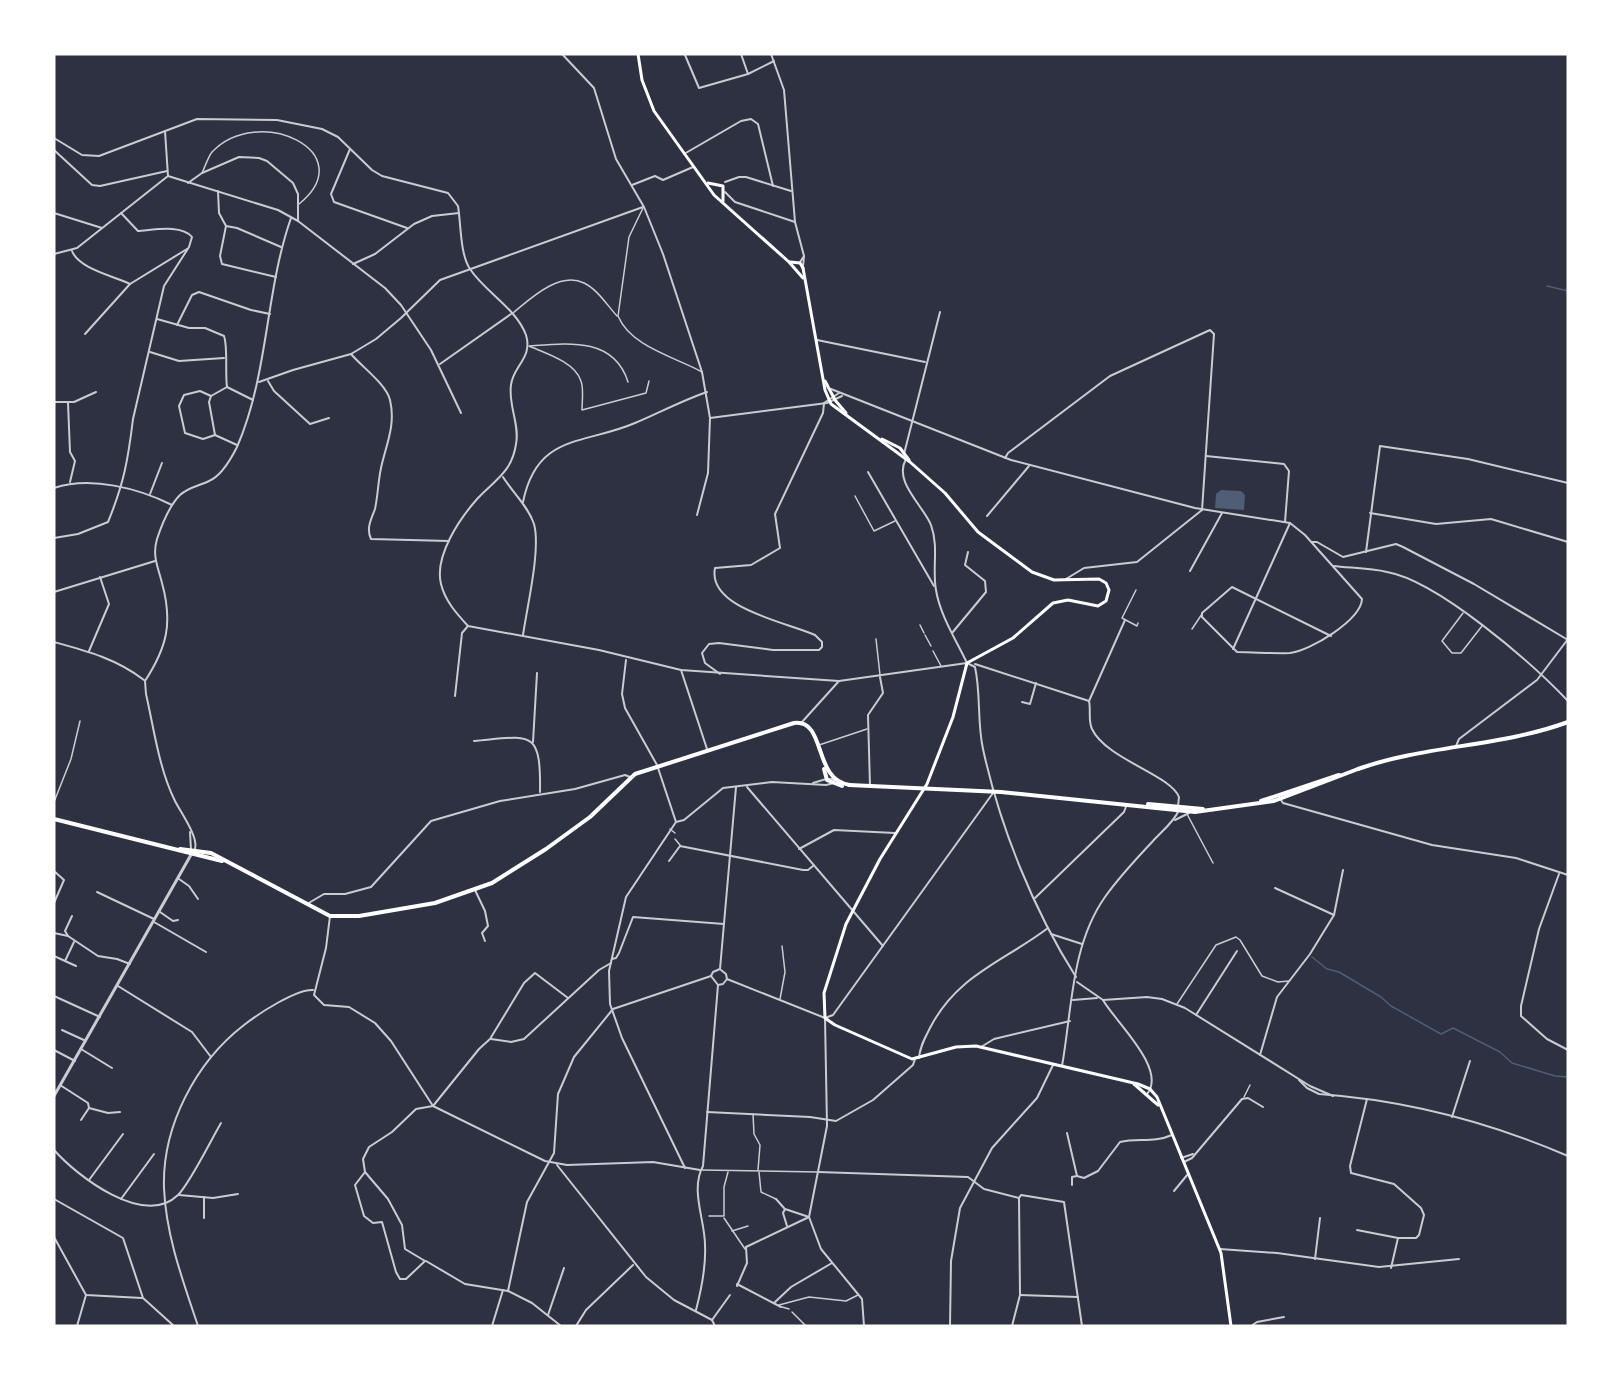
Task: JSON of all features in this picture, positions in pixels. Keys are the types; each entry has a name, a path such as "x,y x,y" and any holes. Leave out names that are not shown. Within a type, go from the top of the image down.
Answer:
{"main road":[{"path":"638,54 650,103 693,167 717,197 786,259 803,279"},
{"path":"706,182 719,184 724,192 725,204"},
{"path":"712,190 719,184"},
{"path":"717,197 724,192"},
{"path":"786,259 798,263 803,268 803,279 811,303 829,401 906,458 945,494 984,536 1039,575 1066,581 1102,579 1108,585 1109,596 1104,603 1095,606 1068,600 1053,603 1013,638 967,663 953,717 924,788 895,833 852,910 824,993 825,1018 835,1025 917,1058 962,1046 981,1047 1131,1082 1149,1092 1161,1109 1220,1249 1231,1326"},
{"path":"794,268 798,263"},
{"path":"797,272 803,268"},
{"path":"824,376 834,398 848,416"},
{"path":"54,819 180,849 211,853 330,916 358,916 426,904 475,890 503,876 571,832 630,777 657,765 707,749 802,722 811,729 818,745 826,779 850,785 994,792 1139,804 1195,812 1279,799 1383,761 1464,747 1568,722"},
{"path":"823,762 833,781"},
{"path":"1178,808 1210,809"}],"street":[{"path":"562,54 594,88 616,159 644,207 663,254 702,372 710,420 708,473 697,515"},
{"path":"741,54 748,74"},
{"path":"771,54 784,90 795,222 804,256 803,268"},
{"path":"685,55 699,88 748,74 774,61"},
{"path":"54,138 81,155 99,156 205,118 277,120 322,129 338,137 382,176 448,193 457,201 469,268 512,314 525,333 528,346 528,354 511,382 510,400 517,442 503,476 477,499 450,541 441,564 441,584 450,605 468,626 599,650 681,670 721,674 839,681 967,663 1089,701"},
{"path":"684,154 741,121 751,119 758,124 773,186"},
{"path":"165,131 168,176"},
{"path":"202,173 212,152 233,139 259,131 284,133 308,149 320,167 318,182 313,192 298,205"},
{"path":"350,149 332,189 334,202 407,228"},
{"path":"54,150 92,185 100,186 167,171"},
{"path":"188,183 202,173 239,157 253,156 267,161 292,183 298,205 298,221"},
{"path":"631,185 655,176 663,180 693,167"},
{"path":"168,176 267,206 298,221 385,288 405,312 439,364 461,413"},
{"path":"54,254 72,250 168,176"},
{"path":"719,184 739,177 792,192"},
{"path":"725,182 724,192 735,202 795,222"},
{"path":"218,191 219,213 226,226 220,260 225,266 276,277"},
{"path":"259,382 351,354 376,339 440,280 644,207"},
{"path":"644,207 629,237 618,316 621,326 637,341 702,372"},
{"path":"54,213 102,228"},
{"path":"54,538 78,534 108,522 123,487 135,410 164,286 189,247 192,237 189,233 178,230 138,231 121,213"},
{"path":"353,264 375,254 407,228 432,216 459,213"},
{"path":"55,1093 179,879 193,850 190,832 168,787 146,694 145,681 161,657 168,624 168,606 155,561 157,541 172,505 193,486 211,481 230,460 237,445 259,382 281,247 291,218"},
{"path":"226,226 237,228 281,247"},
{"path":"85,334 130,284 189,247"},
{"path":"72,250 74,257 130,284"},
{"path":"798,263 804,256"},
{"path":"439,364 512,314 541,291 566,281 576,281 593,290 618,316"},
{"path":"177,325 192,295 199,292 251,310 270,314"},
{"path":"940,312 902,467 903,476 927,517 933,534 935,589 939,605 967,663"},
{"path":"157,319 216,332 224,336 227,345 224,358 226,387"},
{"path":"1005,458 1008,453 1110,376 1205,331 1210,330 1214,334 1202,510 1137,562 1084,568 1071,574 1066,581"},
{"path":"817,340 926,362"},
{"path":"528,346 572,342 593,345 610,354 624,370 628,382"},
{"path":"528,346 553,356 578,374 582,383 582,410 646,393 649,381"},
{"path":"150,352 179,361 224,358"},
{"path":"351,354 383,388 390,399 391,440 381,465 381,484 368,532 371,539 450,541"},
{"path":"268,381 274,391 310,424 329,418"},
{"path":"226,387 253,400"},
{"path":"215,435 209,402 211,396 226,387"},
{"path":"829,388 1005,458 1202,510 1290,523 1312,542 1362,602 1354,615 1331,636 1292,653 1238,652 1202,615"},
{"path":"211,396 200,391 189,392 179,405 185,433 203,439 215,435 237,445"},
{"path":"54,402 86,399 96,392"},
{"path":"523,502 531,476 561,445 634,424 678,402 707,392"},
{"path":"710,420 824,403 840,394"},
{"path":"834,398 845,396"},
{"path":"68,402 70,452 75,461 70,483"},
{"path":"721,674 705,663 702,653 709,644 773,650 819,650 822,647 819,638 725,598 713,577 715,568 751,565 780,548 775,514 823,413 824,403"},
{"path":"1366,552 1380,446 1468,459 1568,483"},
{"path":"1206,456 1284,464 1289,471 1285,522"},
{"path":"150,494 162,463"},
{"path":"987,516 1028,470 1029,465"},
{"path":"868,472 935,589"},
{"path":"503,476 523,502 534,525 535,548 523,635"},
{"path":"54,488 70,483 123,487 150,494 172,505"},
{"path":"855,496 874,531 896,520"},
{"path":"1190,571 1221,513"},
{"path":"1370,513 1436,524 1491,519 1568,542"},
{"path":"1233,649 1290,523"},
{"path":"1312,542 1317,542 1343,557 1396,544 1474,584 1568,640 1543,674 1457,742 1456,748"},
{"path":"952,633 986,592 985,582 965,565 968,552"},
{"path":"54,592 155,561"},
{"path":"1333,566 1395,574 1416,583 1482,626 1543,674 1568,701"},
{"path":"89,651 109,604 100,577"},
{"path":"1192,629 1229,587 1331,636"},
{"path":"1136,590 1089,701 1090,725 1096,735 1131,764 1170,784 1179,797 1173,821"},
{"path":"1463,613 1442,640 1452,652 1461,653 1482,626"},
{"path":"1124,619 1137,626 1138,623"},
{"path":"920,625 931,646"},
{"path":"455,696 462,633 468,626"},
{"path":"870,786 868,715 883,693 876,639"},
{"path":"54,642 89,651 125,665 145,681"},
{"path":"933,651 942,666"},
{"path":"626,658 622,694 626,708 657,765 676,822"},
{"path":"974,665 982,747 994,792 1010,839 1048,928 1076,977"},
{"path":"681,670 707,749"},
{"path":"537,673 532,742 540,758 540,793"},
{"path":"802,722 839,681"},
{"path":"1022,702 1030,704 1036,683"},
{"path":"54,802 71,759 80,721"},
{"path":"818,745 867,729"},
{"path":"1464,747 1467,734"},
{"path":"474,741 522,737 532,742"},
{"path":"307,904 324,894 352,893 371,887 431,821 540,793 575,789 625,775 630,777"},
{"path":"807,784 826,779"},
{"path":"685,1168 622,1038 612,1011 611,961 629,890 676,822 684,820 723,788 747,787 772,782 807,784 833,781"},
{"path":"720,969 736,787"},
{"path":"747,787 883,946"},
{"path":"825,1018 834,1013 994,792"},
{"path":"1286,796 1289,805"},
{"path":"1279,799 1289,805 1432,844 1516,858 1559,874 1568,875"},
{"path":"1035,898 1124,812 1127,803"},
{"path":"1062,1066 1082,944 1103,900 1123,873 1173,821 1195,812"},
{"path":"1187,814 1213,863"},
{"path":"670,829 675,833"},
{"path":"799,849 834,830 895,833"},
{"path":"675,839 680,846 730,854 802,870 808,870 813,865"},
{"path":"669,861 680,846"},
{"path":"1260,1055 1277,998 1310,954 1334,915 1343,870"},
{"path":"54,872 64,880 54,903"},
{"path":"1559,874 1539,929 1521,1006 1521,1016 1547,1039 1568,1050"},
{"path":"179,879 189,886 198,899"},
{"path":"1275,888 1334,915"},
{"path":"475,890 485,911 488,926 482,933 486,941"},
{"path":"97,892 155,921 206,952"},
{"path":"160,912 173,921 177,920"},
{"path":"68,936 65,931 72,916"},
{"path":"330,916 326,948 314,990 318,1001 324,1005 349,1007 385,1033 433,1106 557,1165 653,1162 706,1171 818,1172 974,1179 984,1189 1019,1198 1022,1195 1064,1202 1082,1326"},
{"path":"490,1039 511,1042 524,1040 599,970 616,958 633,917 724,924"},
{"path":"707,1112 810,1117 827,1121 842,1119 864,1106 913,1065 942,1006 956,990 990,964 1017,951 1048,928"},
{"path":"54,933 68,936 98,956 117,958 130,964"},
{"path":"1051,934 1082,944"},
{"path":"1177,1005 1216,945 1236,937 1262,976 1278,982 1289,981"},
{"path":"65,961 75,941"},
{"path":"780,1000 785,980 782,946"},
{"path":"1196,1015 1237,951"},
{"path":"54,956 76,966"},
{"path":"492,1326 506,1291 527,1202 548,1162 556,1140 557,1103 563,1078 574,1057 612,1011 711,976 713,972 720,969"},
{"path":"720,969 726,974 727,979"},
{"path":"561,1326 548,1315 506,1291 465,1284 405,1249 402,1225 388,1199 365,1172 364,1154 416,1109 433,1106 479,1049 490,1039 524,983 536,974 568,998"},
{"path":"696,1310 705,1249 703,1218 698,1193 718,985 711,976"},
{"path":"727,979 825,1018"},
{"path":"718,985 723,984 727,979"},
{"path":"1076,982 1103,1000 1147,997 1177,1005 1297,1078 1312,1092 1405,1104 1526,1138 1568,1156"},
{"path":"118,986 192,1032 211,1057"},
{"path":"198,1326 173,1248 165,1202 165,1167 177,1116 193,1082 211,1057 250,1020 282,1002 314,990"},
{"path":"54,996 100,1017"},
{"path":"1073,1000 1097,998"},
{"path":"1103,1000 1134,1038 1145,1060 1152,1082 1149,1092"},
{"path":"825,1018 827,1121 809,1217 816,1240 832,1263 859,1294 864,1311 864,1326"},
{"path":"981,1047 994,1039 1070,1021"},
{"path":"62,1030 86,1041"},
{"path":"81,1049 112,1068"},
{"path":"54,1050 75,1061"},
{"path":"1452,1117 1470,1061"},
{"path":"950,1326 951,1261 960,1208 992,1148 1038,1098 1053,1064"},
{"path":"60,1085 88,1103 89,1107 108,1113 120,1112"},
{"path":"1182,1160 1196,1153 1244,1098 1250,1085"},
{"path":"1244,1098 1263,1107"},
{"path":"1358,1230 1412,1239 1419,1235 1424,1215 1421,1208 1394,1184 1354,1176 1350,1170 1367,1099"},
{"path":"81,1120 89,1107"},
{"path":"753,1114 754,1134 760,1145 758,1171 761,1192 776,1199 785,1209 809,1217"},
{"path":"54,1150 67,1165 89,1180 121,1199 142,1206 165,1202 178,1195 221,1123"},
{"path":"1067,1133 1077,1176"},
{"path":"89,1180 123,1134"},
{"path":"1072,1185 1072,1178 1077,1176 1084,1178 1098,1171 1120,1142 1137,1138 1159,1141 1172,1135"},
{"path":"121,1199 154,1154"},
{"path":"557,1165 633,1264 670,1297 712,1320 715,1326"},
{"path":"564,1173 564,1168 572,1165"},
{"path":"728,1171 724,1186 724,1216 732,1232 745,1249 747,1263 737,1285 789,1309"},
{"path":"365,1172 355,1185 364,1216 373,1223 382,1222 400,1279 406,1280 414,1275 425,1261"},
{"path":"1174,1191 1188,1174"},
{"path":"178,1195 226,1198 238,1194"},
{"path":"204,1197 204,1218"},
{"path":"1012,1326 1020,1295 1019,1198"},
{"path":"54,1199 123,1239 143,1298 174,1326"},
{"path":"785,1209 783,1213 787,1226"},
{"path":"709,1216 724,1216"},
{"path":"745,1249 809,1217"},
{"path":"1315,1259 1320,1218"},
{"path":"732,1232 748,1226"},
{"path":"54,1237 86,1295 77,1326"},
{"path":"1391,1268 1398,1238"},
{"path":"1220,1249 1277,1253 1391,1268 1459,1260"},
{"path":"774,1303 791,1287 832,1263"},
{"path":"576,1326 586,1310 633,1264"},
{"path":"548,1315 564,1268"},
{"path":"779,1306 809,1297 846,1301 859,1294"},
{"path":"86,1295 143,1298"},
{"path":"712,1320 730,1295"},
{"path":"1020,1295 1078,1297"},
{"path":"792,1312 806,1326"},
{"path":"1251,1326 1257,1322 1284,1317"}],"water":[{"path":"1221,490 1241,491 1245,495 1244,510 1215,508 1216,494"}],"waterway":[{"path":"1547,286 1568,291"},
{"path":"1312,957 1327,969 1339,972 1381,997 1391,1006 1441,1034 1453,1028 1500,1052 1512,1063 1555,1076 1568,1077"}]}
